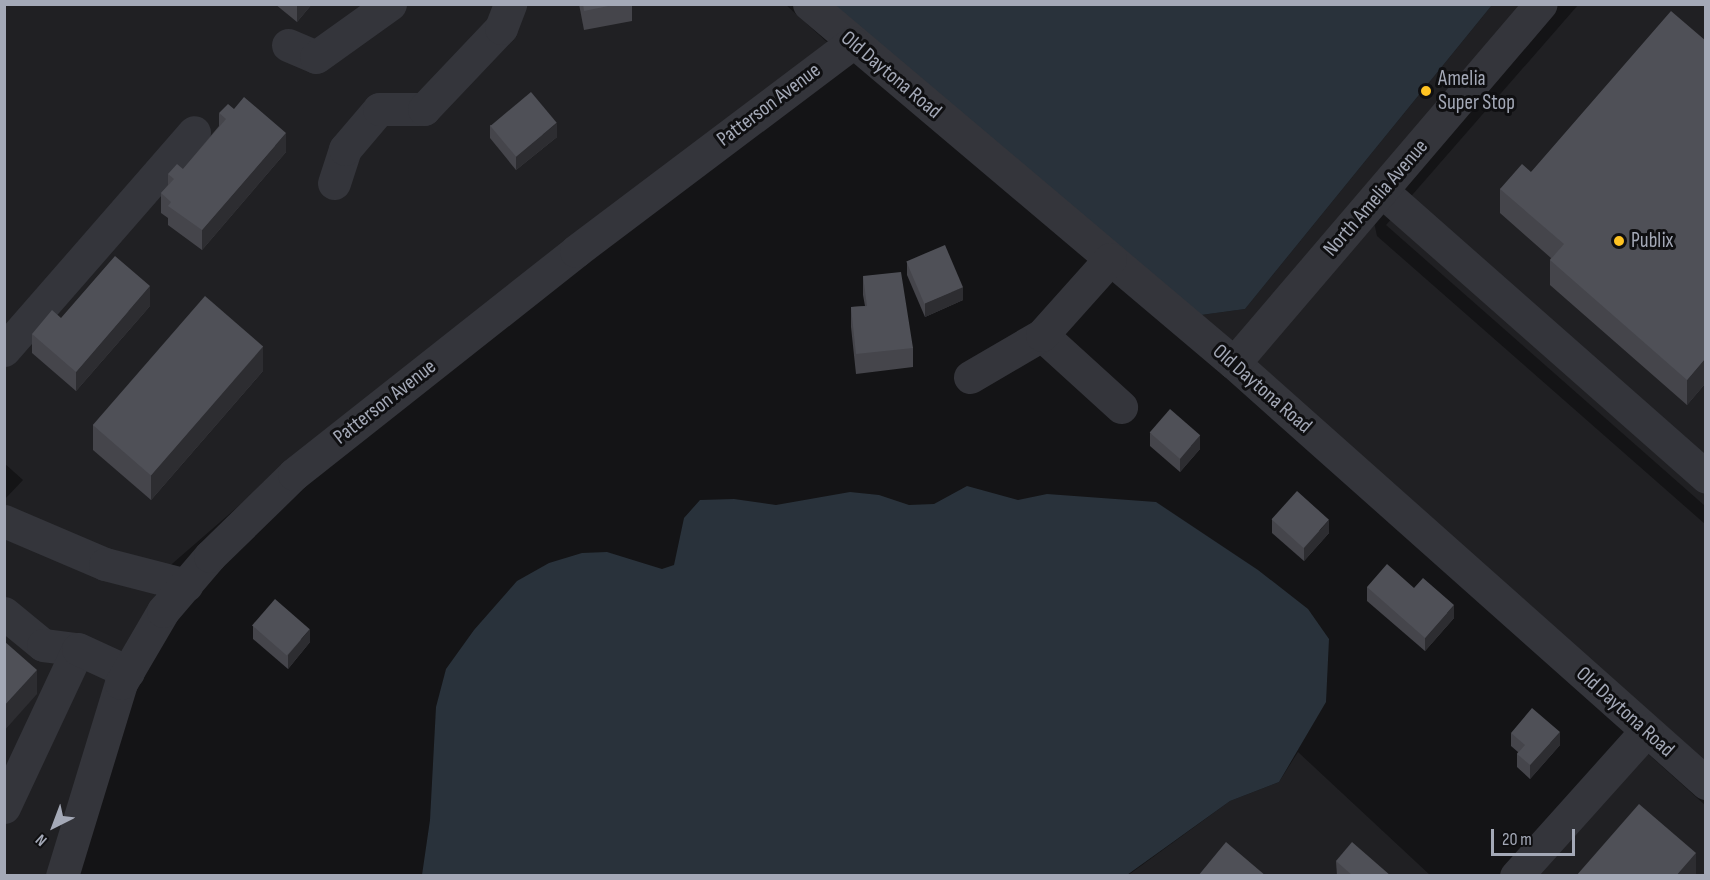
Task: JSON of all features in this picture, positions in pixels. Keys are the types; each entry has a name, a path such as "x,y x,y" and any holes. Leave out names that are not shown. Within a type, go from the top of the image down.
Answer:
{"street":[{"path":"288,45 316,57 390,4"},
{"path":"334,183 345,149 379,109 424,109 501,28 510,4"},
{"name":"Old Daytona Road","path":"809,4 852,43 1234,363 1706,783"},
{"name":"North Amelia Avenue","path":"1234,363 1541,4"},
{"name":"Patterson Avenue","path":"62,876 128,672 163,611 186,585 294,474 576,251 852,43"},
{"path":"4,350 194,132"},
{"path":"1382,190 1706,477"},
{"path":"970,377 1042,335 1110,259"},
{"path":"1042,335 1121,407"},
{"path":"4,521 105,564 186,585"},
{"path":"4,613 43,645 78,649 128,672"},
{"path":"4,807 78,649"},
{"path":"1516,876 1646,731"}],"shaded area":[{"path":"785,4 828,43 257,490 165,570 47,875 5,875 4,500 23,480 4,463 5,5"},
{"path":"834,5 1492,5 1245,309 1201,315"},
{"path":"1492,5 1522,5 1233,342 1201,315 1245,309"},
{"path":"1578,5 1705,5 1705,506 1386,225"},
{"path":"1374,222 1377,236 1705,524 1705,761 1255,361"},
{"path":"967,486 1018,500 1047,494 1156,502 1258,570 1308,609 1329,639 1326,702 1279,782 1230,801 1127,875 422,875 430,820 436,707 446,669 474,630 517,581 549,563 582,553 607,552 662,569 674,565 684,518 700,500 734,499 776,505 850,492 879,495 909,505 934,504"},
{"path":"1298,752 1430,875 1127,876 1230,801 1279,782"},
{"path":"1646,752 1705,805 1705,875 1535,876"}],"building":[{"path":"583,4 618,4 584,11"},
{"name":"Publix","path":"1671,11 1706,41 1706,361 1704,360 1687,380 1550,260 1564,244 1500,189 1522,164 1531,172"},
{"path":"531,92 557,123 516,157 490,126"},
{"path":"244,97 286,133 202,230 168,206 171,202 161,193 174,179 168,174 177,164 183,169 226,119 219,113 228,104 234,109"},
{"path":"945,245 963,287 924,304 906,261"},
{"path":"115,256 150,286 76,372 32,334 52,310 61,318"},
{"path":"901,272 913,348 856,354 851,307 867,306 863,276"},
{"path":"205,296 263,347 151,476 93,425"},
{"path":"1170,409 1200,435 1180,459 1150,432"},
{"path":"1297,491 1329,520 1304,548 1272,519"},
{"path":"1387,564 1414,588 1423,578 1454,605 1425,638 1367,587"},
{"path":"275,599 310,629 287,656 252,625"},
{"path":"4,641 37,670 4,706"},
{"path":"1532,708 1560,732 1530,765 1517,754 1525,745 1511,733"},
{"path":"1639,804 1696,853 1676,876 1576,876"},
{"path":"1226,842 1266,876 1198,876"},
{"path":"1352,842 1391,876 1353,876 1336,861"}],"place":[{"name":"Amelia Super Stop","path":"1426,91"},
{"name":"Publix","path":"1619,241"}]}
